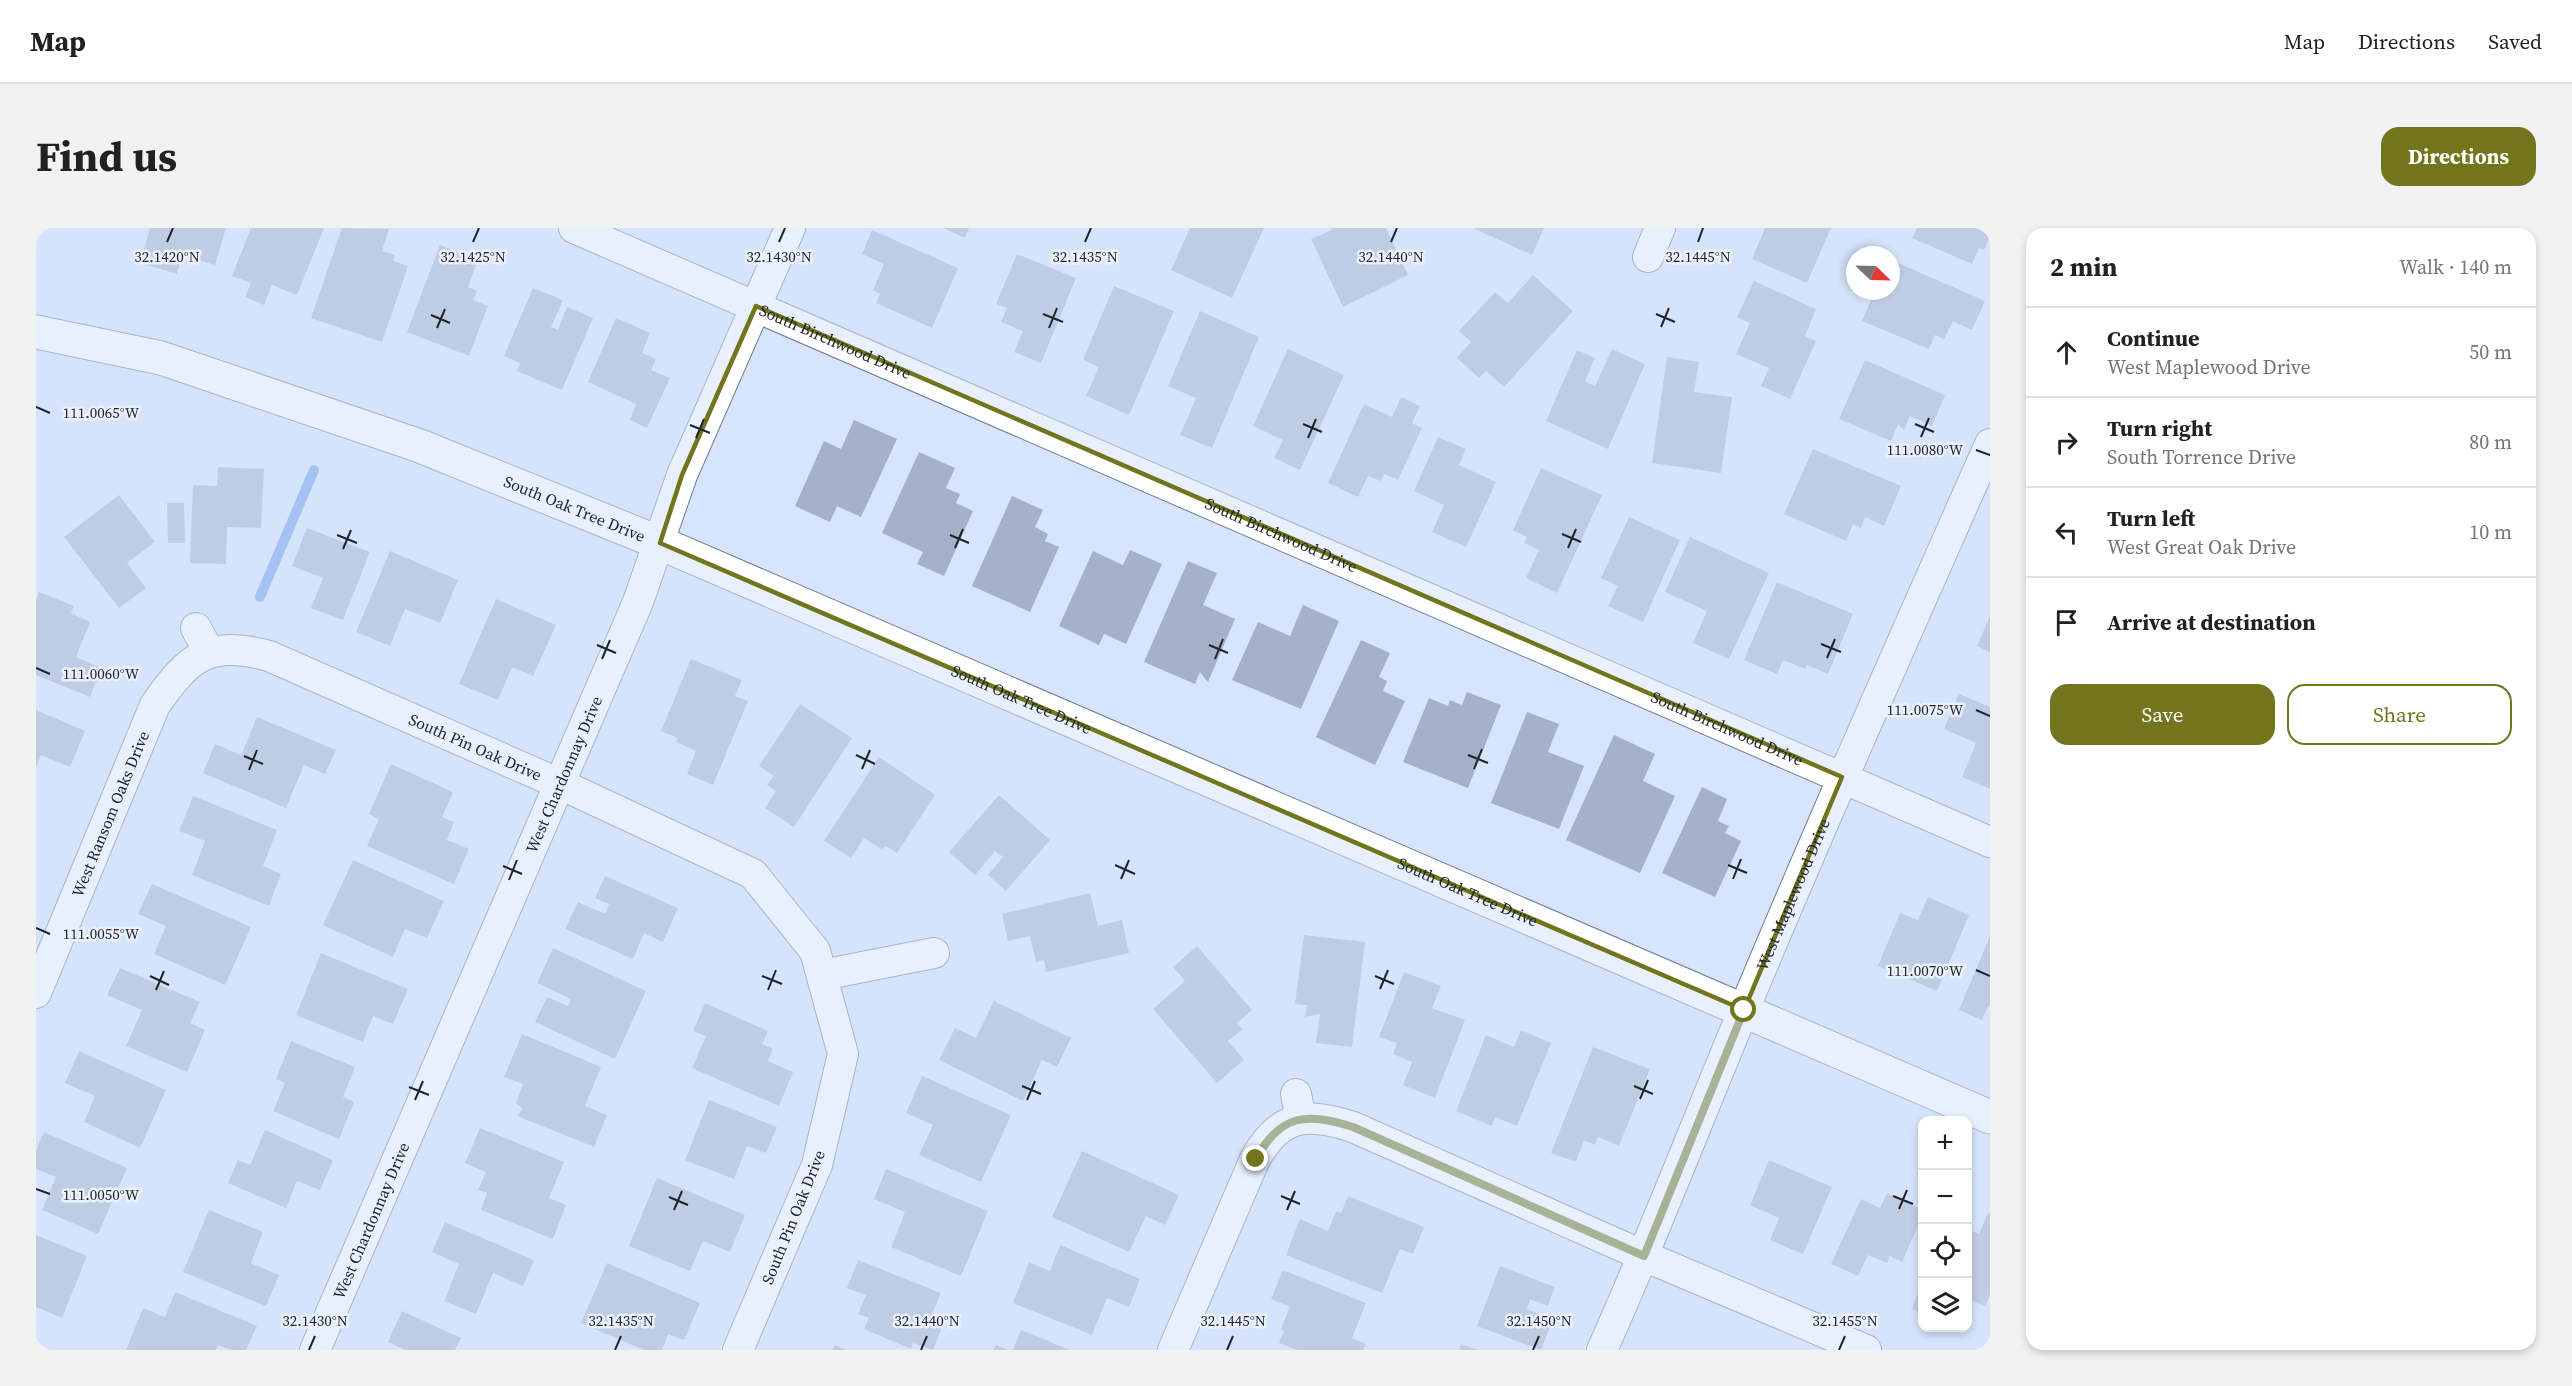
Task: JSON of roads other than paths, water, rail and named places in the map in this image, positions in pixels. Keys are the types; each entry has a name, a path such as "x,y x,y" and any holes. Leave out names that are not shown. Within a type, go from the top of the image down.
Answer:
{"street":[{"name":"South Birchwood Drive","path":"574,228 1990,842"},
{"name":"West Chardonnay Drive","path":"315,1350 638,602 682,475 790,228"},
{"path":"1648,257 1660,228"},
{"name":"South Oak Tree Drive","path":"36,332 161,358 409,442 660,543 1990,1117"},
{"name":"West Maplewood Drive","path":"1602,1350 1644,1256 1842,777 1990,444"},
{"name":"South Pin Oak Drive","path":"202,640 269,656 560,784 753,874 815,951 843,1054 817,1165 738,1350"},
{"name":"West Ransom Oaks Drive","path":"36,993 155,705 172,680 190,663 202,640"},
{"path":"822,975 934,953"},
{"path":"1173,1350 1266,1141 1298,1106 1353,1127 1644,1256 1866,1350"}],"waterway":[{"path":"260,597 314,470"}]}
